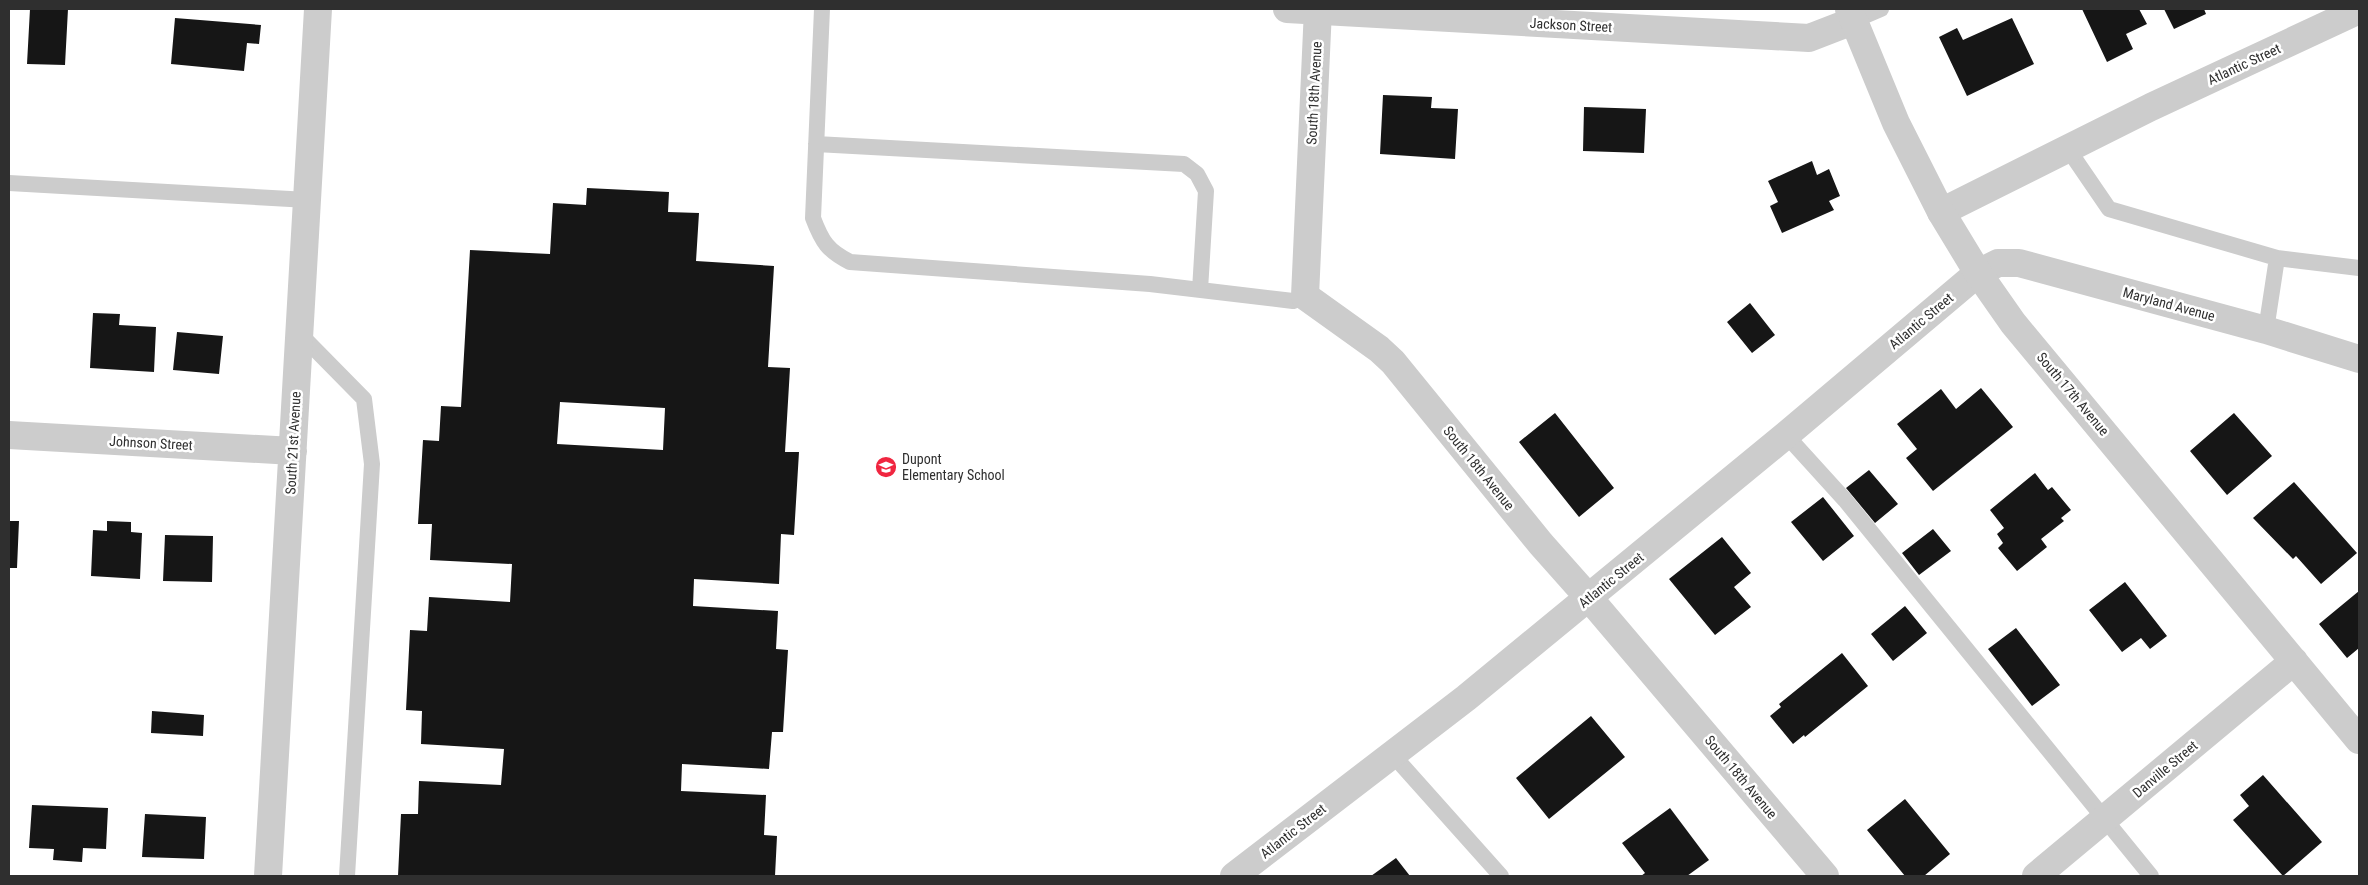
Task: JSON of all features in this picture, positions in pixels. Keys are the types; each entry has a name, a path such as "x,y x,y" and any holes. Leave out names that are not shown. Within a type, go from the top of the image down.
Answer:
{"street":[{"name":"South 21st Avenue","path":"268,876 318,9"},
{"name":"Jackson Street","path":"1287,9 1809,38 1851,15"},
{"name":"South 18th Avenue","path":"1318,10 1305,296 1379,349 1393,362 1541,544 1825,876"},
{"name":"South 17th Avenue","path":"1851,15 1896,123 1941,212 1978,273 2013,323 2359,740"},
{"name":"Atlantic Street","path":"1941,212 2150,107 2357,18"},
{"name":"Maryland Avenue","path":"1978,273 1998,263 2019,263 2266,330 2359,359"},
{"name":"Atlantic Street","path":"1234,876 1466,698 1786,435 1978,273"},
{"name":"Johnson Street","path":"9,435 293,451"},
{"name":"Danville Street","path":"2036,876 2294,661"}],"lane":[{"path":"822,9 814,218 821,239 835,254 850,262 1200,290 1293,301 1305,296"},
{"path":"1851,15 1881,9"},
{"path":"816,144 1184,164 1197,174 1206,191 1200,290"},
{"path":"2068,149 2109,209 2277,258 2359,268"},
{"path":"9,183 308,200"},
{"path":"2266,330 2277,258"},
{"path":"300,334 364,399 372,464 347,876"},
{"path":"1786,435 1845,500 2151,876"},
{"path":"1392,754 1501,876"}],"building":[{"path":"30,9 68,9 65,65 27,64"},
{"path":"2082,9 2139,9 2147,24 2126,34 2133,49 2107,62"},
{"path":"2164,9 2204,9 2206,14 2174,29"},
{"path":"175,18 261,25 259,44 247,43 244,71 171,64"},
{"path":"2012,18 2034,64 1967,96 1939,37 1957,28 1963,40"},
{"path":"1383,95 1432,97 1431,108 1458,109 1455,159 1380,154"},
{"path":"1584,107 1646,109 1644,153 1583,151"},
{"path":"1812,161 1817,175 1829,169 1840,196 1829,201 1834,210 1782,233 1770,206 1778,202 1768,181"},
{"path":"587,188 669,192 668,212 699,213 696,261 774,266 768,367 790,368 785,452 799,452 794,535 781,534 779,584 694,579 693,606 778,611 776,649 788,650 783,732 772,732 769,769 682,764 681,791 766,795 764,835 777,836 775,876 398,876 401,814 418,814 419,781 501,785 504,749 421,744 422,711 406,710 410,630 427,631 429,597 510,602 512,564 430,560 432,524 418,524 423,440 439,441 441,406 461,407 470,250 550,254 553,203 586,205","holes":["560,402 665,408 663,450 557,444"]},
{"path":"1750,303 1775,335 1752,353 1727,322"},
{"path":"93,313 120,314 119,325 156,327 154,372 90,368"},
{"path":"177,332 223,336 219,374 173,370"},
{"path":"1981,388 2013,427 1933,491 1906,458 1917,449 1897,424 1941,389 1956,409"},
{"path":"1555,413 1614,488 1579,517 1519,442"},
{"path":"2234,413 2272,456 2227,495 2190,451"},
{"path":"1869,470 1898,504 1875,523 1846,488"},
{"path":"2035,473 2048,490 2052,487 2071,510 2061,518 2064,521 2041,539 2047,547 2017,571 1998,548 2003,543 1997,534 2004,528 1990,510"},
{"path":"2294,482 2357,553 2321,584 2296,556 2293,559 2253,518"},
{"path":"1823,497 1854,536 1823,561 1791,522"},
{"path":"9,521 19,521 17,568 9,568"},
{"path":"107,521 131,522 131,532 142,533 140,579 91,576 93,530 107,531"},
{"path":"1933,529 1951,551 1919,575 1902,553"},
{"path":"165,535 213,536 212,582 163,581"},
{"path":"1722,537 1751,573 1734,587 1751,607 1715,635 1669,579"},
{"path":"2125,582 2167,636 2150,649 2141,638 2122,652 2089,610"},
{"path":"2359,591 2359,648 2347,658 2319,624"},
{"path":"1905,606 1927,633 1893,661 1871,634"},
{"path":"2016,628 2060,685 2032,706 1988,649"},
{"path":"1842,653 1868,686 1805,737 1804,735 1793,744 1770,716 1781,707 1779,704"},
{"path":"152,711 204,715 203,736 151,733"},
{"path":"1591,716 1625,757 1549,819 1516,778"},
{"path":"2263,775 2322,842 2283,876 2233,820 2249,806 2240,795"},
{"path":"1905,799 1950,854 1924,876 1905,876 1867,830"},
{"path":"32,805 108,808 106,849 83,848 82,862 53,860 54,849 29,848"},
{"path":"1670,808 1709,860 1687,876 1641,876 1645,873 1622,843"},
{"path":"145,814 206,817 204,859 142,857"},
{"path":"1396,858 1410,876 1371,876"}],"place":[{"name":"Dupont Elementary School","path":"886,467"}]}
